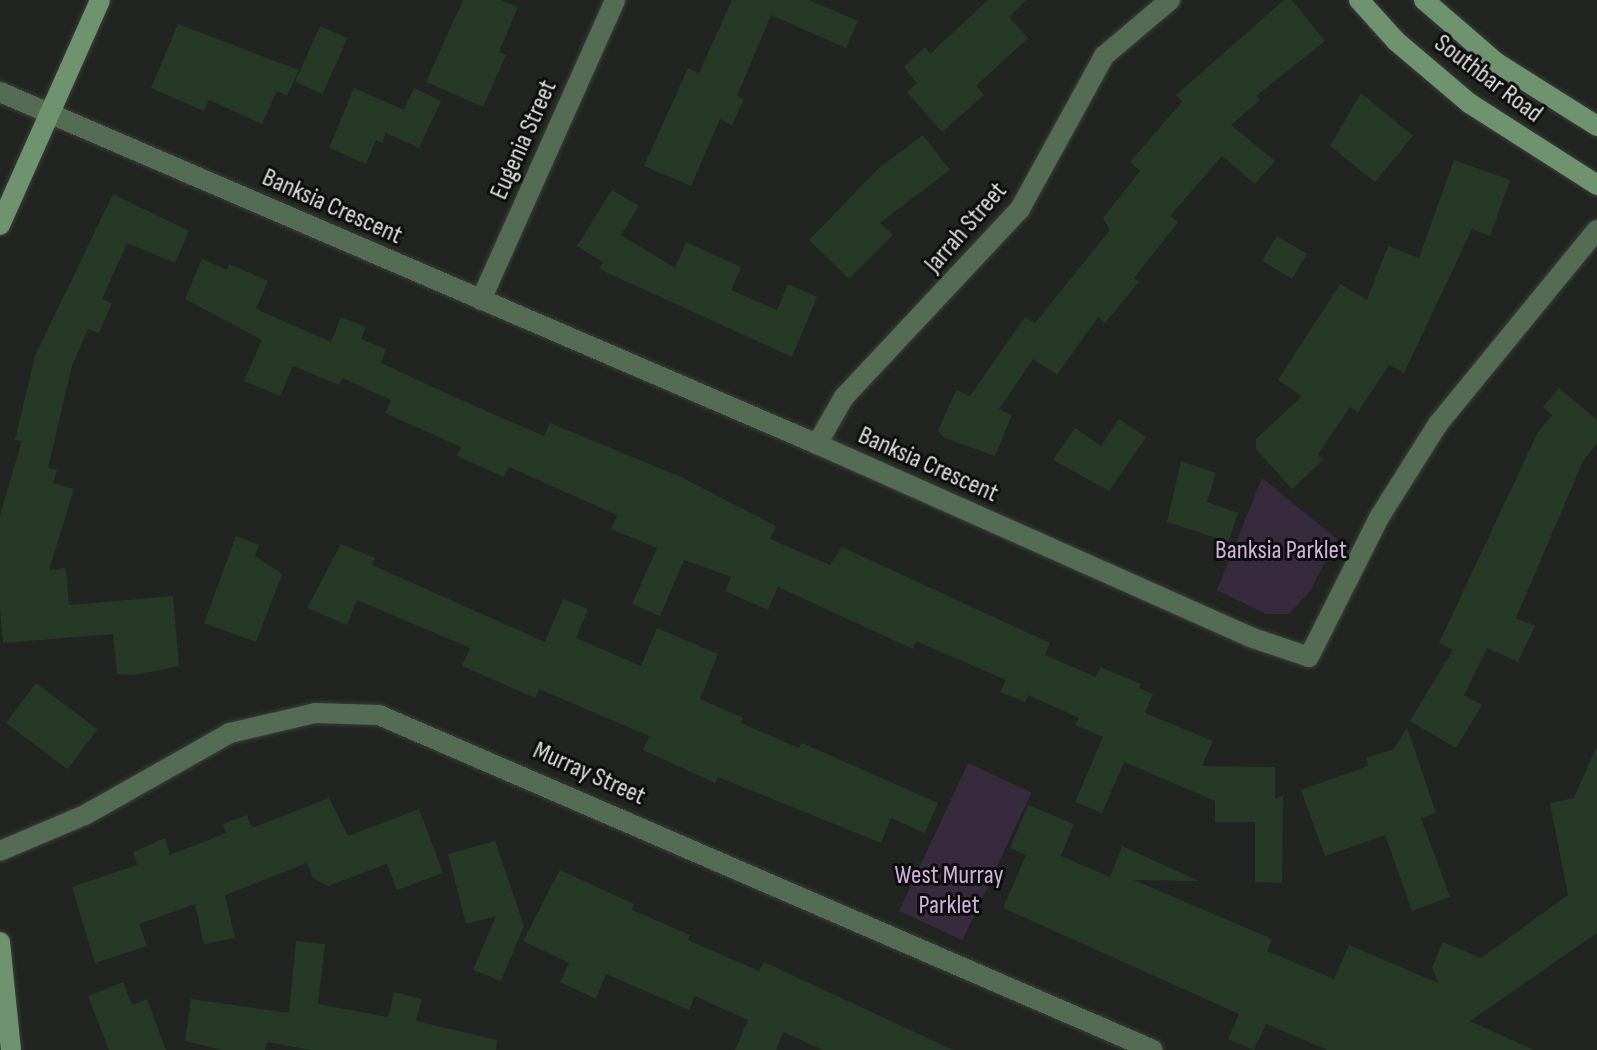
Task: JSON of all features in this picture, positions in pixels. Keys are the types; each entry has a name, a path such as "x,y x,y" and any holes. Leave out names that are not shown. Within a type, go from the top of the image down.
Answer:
{"main road":[{"path":"0,225 100,0"},
{"name":"Southbar Road","path":"1359,0 1396,41 1469,103 1597,185"},
{"name":"Southbar Road","path":"1424,0 1497,63 1597,126"},
{"path":"0,942 11,1050"}],"street":[{"name":"Eugenia Street","path":"481,300 615,0"},
{"name":"Jarrah Street","path":"817,444 844,397 1020,209 1104,56 1170,0"},
{"name":"Banksia Crescent","path":"0,92 817,444 1261,642 1309,657 1380,516 1438,424 1597,230"},
{"name":"Murray Street","path":"0,851 85,815 230,733 315,713 379,715 1153,1050"}],"green space":[{"name":"Banksia Parklet","path":"1262,478 1337,539 1310,591 1289,614 1266,614 1217,590"},
{"name":"West Murray Parklet","path":"968,763 1031,793 963,940 899,911"}],"building":[{"path":"463,0 500,0 518,7 499,52 506,55 483,107 426,82"},
{"path":"732,0 809,0 858,21 846,48 771,15 737,96 744,99 732,125 720,119 691,186 644,166 688,68 699,73"},
{"path":"988,0 1026,0 1009,17 1028,38 976,86 984,95 942,132 907,92 917,83 904,67 925,47 930,54"},
{"path":"1284,0 1292,0 1325,41 1256,96 1260,100 1231,125 1275,161 1255,184 1222,156 1170,216 1178,222 1134,278 1139,282 1105,323 1098,317 1057,375 1033,359 999,409 1012,415 995,456 945,438 938,431 956,390 970,396 1025,317 1035,323 1110,230 1103,218 1140,171 1130,162 1182,102 1176,95"},
{"path":"178,24 299,70 287,96 277,91 262,124 209,100 204,111 151,88"},
{"path":"320,26 347,38 323,94 295,82"},
{"path":"354,88 404,110 414,88 441,101 419,148 386,133 382,143 376,140 366,164 329,148"},
{"path":"1361,93 1413,136 1375,182 1330,146"},
{"path":"923,135 950,170 880,223 893,235 849,279 809,240 880,167"},
{"path":"1454,160 1510,180 1490,236 1472,229 1404,373 1389,365 1358,412 1350,407 1318,454 1323,460 1292,489 1256,449 1256,439 1302,396 1278,380 1340,284 1367,300 1388,246 1419,258"},
{"path":"612,190 639,206 621,235 675,268 686,242 741,267 731,290 777,310 788,284 817,297 792,357 599,269 603,262 577,246"},
{"path":"113,194 189,231 175,263 127,243 102,299 112,303 99,333 88,329 72,366 48,468 57,470 53,483 74,489 49,570 66,568 69,605 173,596 179,666 135,675 117,674 113,634 3,643 0,611 0,515 22,441 15,440 35,356"},
{"path":"1277,236 1307,254 1292,279 1262,261"},
{"path":"202,259 227,270 229,264 268,281 256,309 331,342 341,317 366,327 361,339 386,349 381,363 452,396 544,436 550,423 681,477 776,526 770,539 830,565 842,547 1050,643 1045,655 1096,677 1100,667 1141,684 1139,688 1153,694 1145,713 1213,741 1202,766 1275,767 1275,799 1283,796 1282,883 1255,882 1255,822 1215,822 1215,801 1124,762 1102,813 1075,802 1103,737 1075,725 1079,718 1028,695 1025,702 1000,692 1006,680 916,641 913,649 778,587 768,610 725,591 731,577 684,560 660,616 632,604 657,548 611,529 617,515 509,467 504,477 457,456 461,447 385,413 391,400 342,378 339,385 293,366 280,396 244,381 262,340 185,299"},
{"path":"1559,388 1597,420 1597,444 1584,459 1516,618 1535,626 1518,662 1487,648 1464,695 1482,705 1456,748 1410,721 1453,650 1439,643 1538,432 1552,415 1543,407"},
{"path":"1119,419 1146,437 1109,491 1053,460 1075,428 1101,446"},
{"path":"1181,461 1216,473 1207,502 1238,513 1228,542 1167,522"},
{"path":"236,536 259,545 255,556 282,574 256,642 204,623"},
{"path":"341,544 375,558 372,565 545,642 563,599 588,609 576,638 641,666 657,628 718,654 700,699 743,718 741,723 799,748 802,743 938,803 925,833 891,818 881,843 718,777 715,783 643,750 649,736 539,689 535,698 462,666 470,648 357,600 347,625 307,608"},
{"path":"36,683 97,729 67,769 6,723"},
{"path":"1407,727 1436,813 1421,818 1450,897 1412,911 1385,835 1325,856 1301,790 1368,766 1366,758 1394,749"},
{"path":"1597,746 1597,933 1470,1021 1534,1050 1328,1050 1266,1024 1254,1050 1228,1039 1239,1014 1003,908 1026,855 1010,848 1028,805 1074,824 1061,856 1110,877 1122,846 1199,881 1134,880 1272,939 1267,951 1334,979 1349,945 1438,983 1432,967 1443,942 1481,958 1568,895 1550,803 1574,798"},
{"path":"329,798 348,836 419,809 443,873 397,890 387,864 328,886 313,878 307,863 225,895 235,938 204,944 195,904 139,924 147,946 95,963 72,887 137,865 133,852 165,838 170,855 226,833 223,824 247,815 252,828"},
{"path":"495,841 524,926 501,981 473,970 496,916 466,924 448,854"},
{"path":"560,870 634,904 632,910 690,935 688,940 759,971 764,962 953,1050 823,1050 783,1032 776,1050 735,1050 748,1020 695,996 689,1010 606,974 596,999 560,982 569,963 523,941"},
{"path":"296,941 325,944 318,1004 388,1017 394,992 422,999 416,1021 497,1040 496,1050 311,1050 267,1042 265,1050 222,1050 185,1041 191,999 289,1013"},
{"path":"123,982 132,1005 147,999 166,1050 109,1050 88,996"}]}
